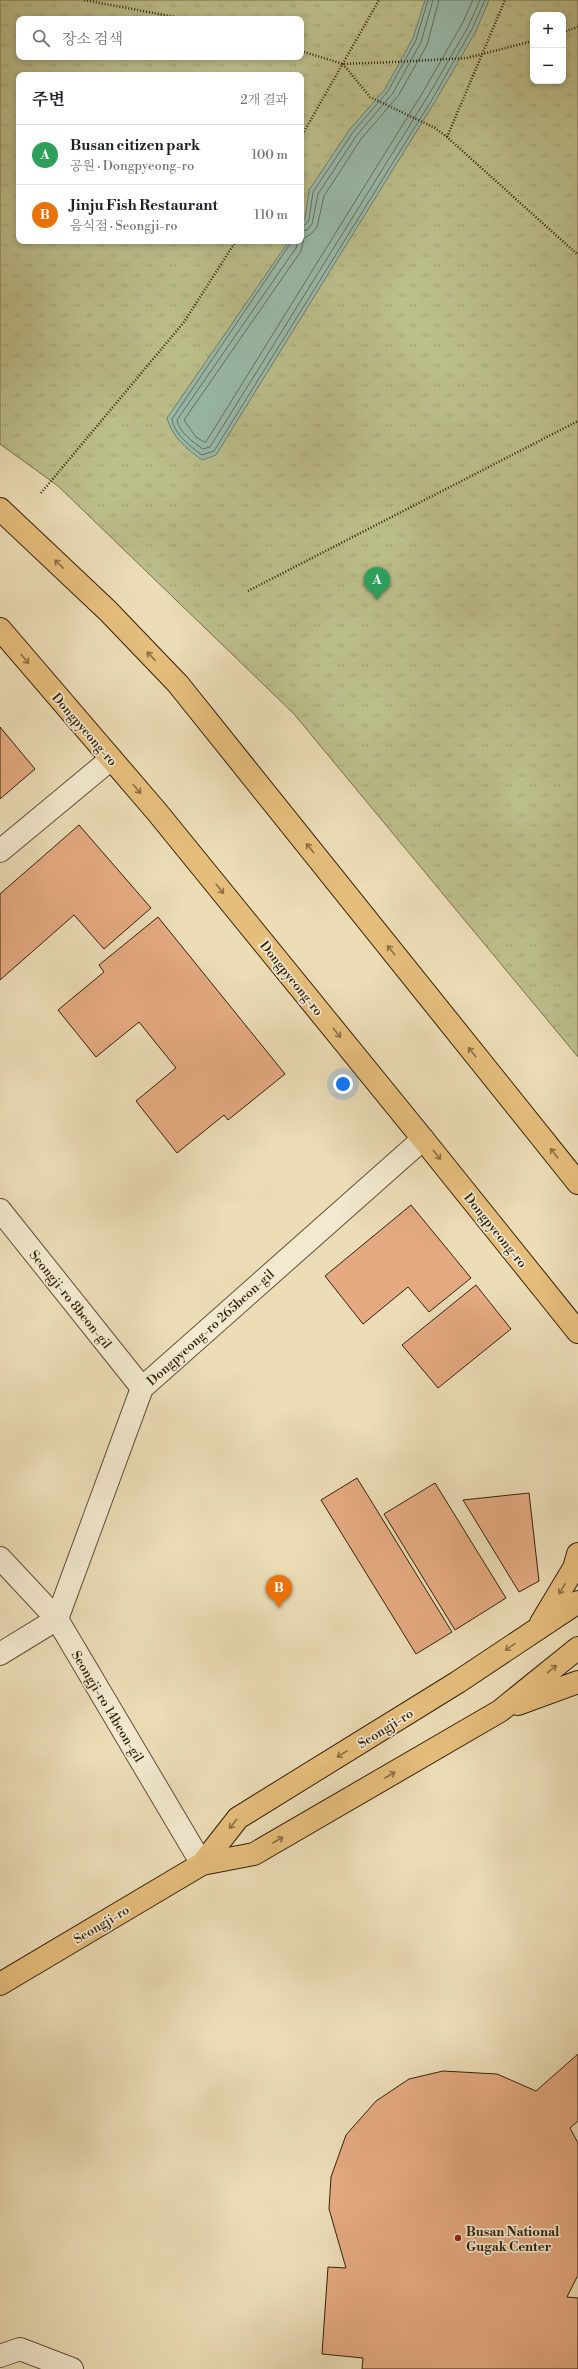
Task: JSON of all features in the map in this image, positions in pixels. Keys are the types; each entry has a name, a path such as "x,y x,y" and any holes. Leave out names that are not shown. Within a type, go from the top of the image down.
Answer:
{"main road":[{"path":"0,509 108,611 178,684 578,1183"},
{"name":"Dongpyeong-ro","path":"0,629 157,812 423,1138 578,1332"},
{"path":"539,1627 574,1568 578,1554"},
{"name":"Seongji-ro","path":"202,1864 238,1818 458,1682 578,1602"},
{"name":"Seongji-ro","path":"0,1984 202,1864 254,1854 500,1711 578,1648"},
{"name":"Seongji-ro","path":"500,1711 578,1682"}],"street":[{"path":"0,851 111,759"},
{"name":"Dongpyeong-ro 265beon-gil","path":"57,1619 142,1388 423,1138"},
{"name":"Seongji-ro 8beon-gil","path":"0,1210 142,1388"},
{"name":"Seongji-ro 14beon-gil","path":"0,1558 57,1619 202,1864"},
{"path":"0,1654 57,1619"},
{"path":"10,2352 72,2369"}],"path":[{"path":"84,0 170,16"},
{"path":"304,132 379,0"},
{"path":"447,138 505,0"},
{"path":"566,31 578,27"},
{"path":"304,52 343,64 394,62 467,58 483,52 530,42"},
{"path":"343,64 370,97 435,128 578,255"},
{"path":"41,493 184,322 234,244"},
{"path":"248,591 578,421"}],"green space":[{"path":"0,0 578,0 578,1057 294,714 58,486 0,444"}],"water":[{"path":"425,0 489,0 476,31 436,100 216,455 202,460 176,437 167,418 287,244 304,244 304,220 309,190 350,129 385,89 413,38"}],"building":[{"path":"0,727 35,769 0,799"},
{"path":"79,825 151,908 104,949 74,915 0,980 0,894"},
{"path":"158,917 285,1074 228,1120 224,1115 177,1153 136,1101 176,1068 139,1022 96,1057 58,1010 104,972 99,965"},
{"path":"411,1205 471,1278 429,1312 408,1287 363,1324 325,1276"},
{"path":"476,1285 511,1329 438,1388 402,1345"},
{"path":"357,1478 452,1632 416,1654 321,1500"},
{"path":"435,1483 506,1598 455,1630 384,1514"},
{"path":"529,1493 539,1581 519,1592 463,1500"},
{"name":"Busan National Gugak Center","path":"578,2054 578,2121 570,2128 578,2143 578,2275 567,2297 578,2298 578,2369 362,2369 363,2358 322,2354 328,2267 346,2268 329,2209 331,2177 346,2135 376,2101 409,2079 443,2071 497,2074 536,2091"}],"place":[{"name":"Busan citizen park","path":"377,600"},
{"name":"Jinju Fish Restaurant","path":"279,1608"},
{"name":"Busan National Gugak Center","path":"458,2238"}]}
